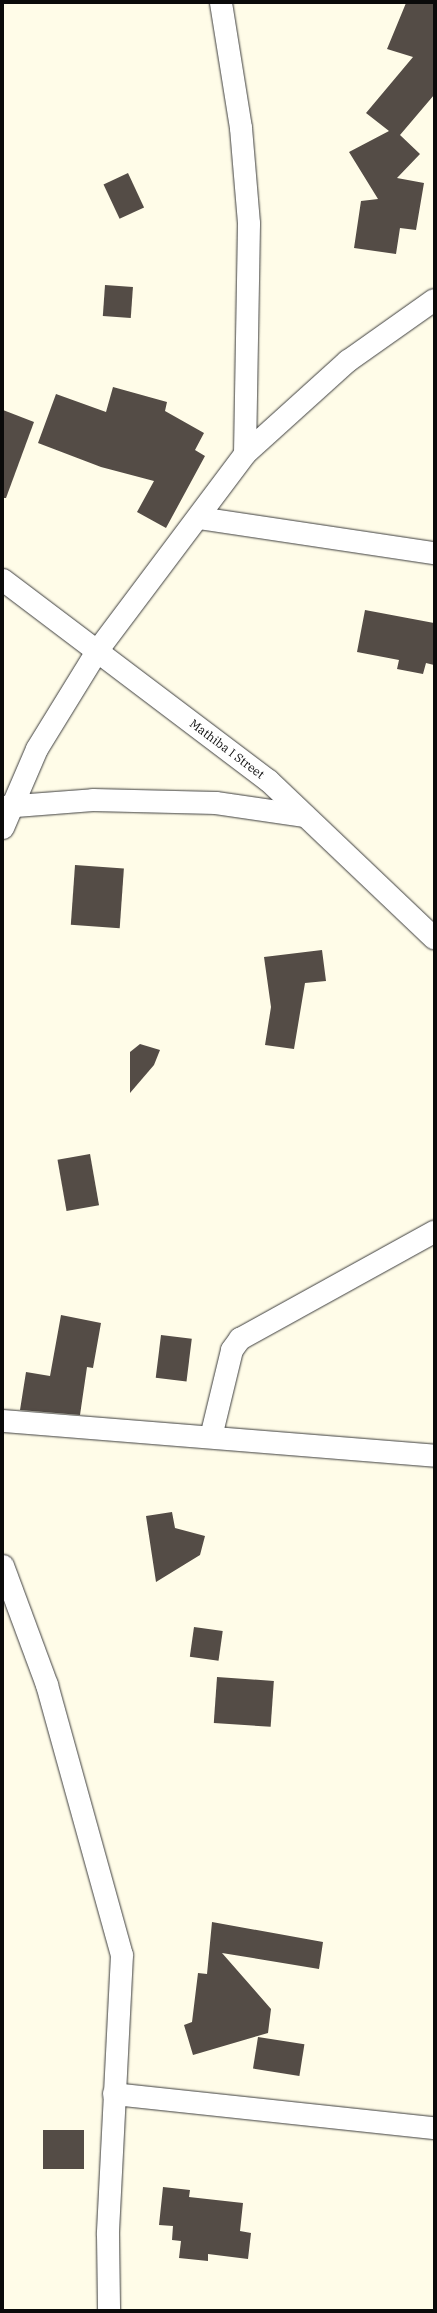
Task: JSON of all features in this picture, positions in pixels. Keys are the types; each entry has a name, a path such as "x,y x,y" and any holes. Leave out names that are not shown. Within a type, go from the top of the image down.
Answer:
{"street":[{"path":"222,3 241,128 250,224 245,454"},
{"path":"3,828 7,805 37,749 98,650 199,518 245,454 348,361 434,300"},
{"path":"199,518 434,553"},
{"name":"Mathiba I Street","path":"3,580 98,650 269,781 434,938"},
{"path":"7,805 93,800 216,803 305,816"},
{"path":"211,1437 232,1350 240,1339 434,1232"},
{"path":"3,1421 434,1456"},
{"path":"3,1566 47,1685 122,1956 114,2094 109,2310"},
{"path":"114,2094 434,2128"}],"building":[{"path":"406,3 434,3 434,95 400,135 420,154 397,178 424,183 416,230 400,228 396,254 354,248 361,201 378,199 349,152 389,131 366,113 413,57 387,49"},
{"path":"128,173 144,207 120,219 104,184"},
{"path":"105,285 133,287 131,318 103,316"},
{"path":"113,387 167,402 165,411 204,433 195,450 205,456 166,528 137,512 154,481 101,467 38,443 56,394 106,412"},
{"path":"3,410 34,422 6,498 3,498"},
{"path":"365,610 434,623 434,665 426,663 423,674 397,669 399,660 357,652"},
{"path":"75,865 124,868 120,928 71,925"},
{"path":"322,950 326,981 305,983 294,1049 265,1045 271,1007 264,957"},
{"path":"140,1044 160,1050 154,1065 130,1093 130,1052"},
{"path":"90,1154 99,1205 67,1211 58,1160"},
{"path":"61,1315 101,1323 93,1368 87,1367 80,1415 20,1410 26,1372 50,1376"},
{"path":"161,1335 192,1339 187,1381 156,1378"},
{"path":"172,1512 175,1528 205,1536 200,1555 156,1582 146,1516"},
{"path":"194,1627 223,1631 219,1661 190,1657"},
{"path":"217,1677 274,1681 271,1727 214,1723"},
{"path":"212,1922 323,1942 319,1969 222,1953 271,2009 268,2033 193,2055 184,2025 192,2022 198,1973 207,1974"},
{"path":"258,2037 304,2044 299,2076 253,2069"},
{"path":"43,2130 84,2130 84,2169 43,2169"},
{"path":"163,2187 190,2190 189,2197 243,2203 240,2231 251,2233 248,2259 208,2254 208,2261 179,2258 181,2241 172,2240 173,2226 159,2225"}]}
